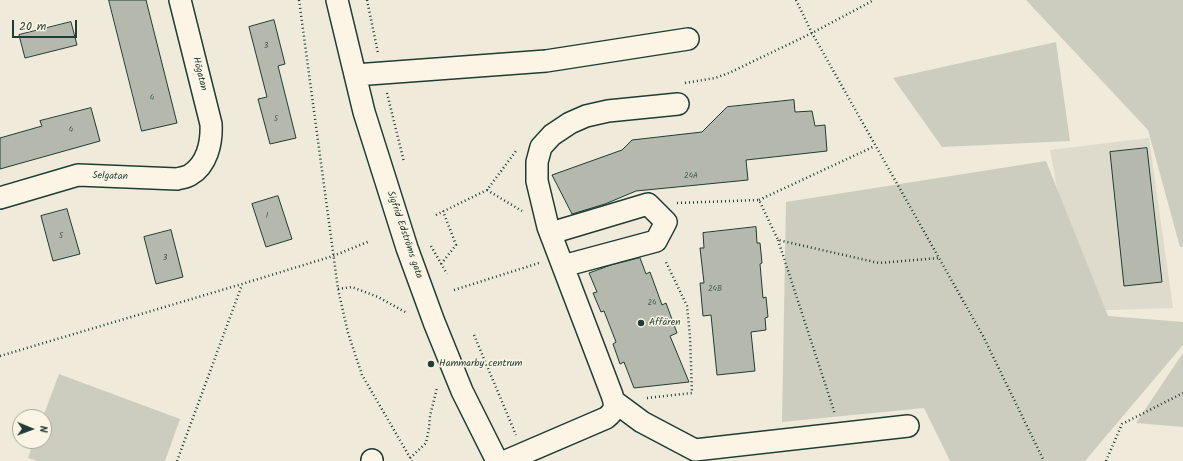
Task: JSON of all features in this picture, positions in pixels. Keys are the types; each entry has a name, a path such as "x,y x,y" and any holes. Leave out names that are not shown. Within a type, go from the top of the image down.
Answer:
{"street":[{"name":"Högatan","path":"180,0 211,124 212,137 209,148"},
{"name":"Sigfrid Edströms gata","path":"337,0 364,112 407,248 434,322 462,391 497,461"},
{"path":"355,75 546,61 688,39"},
{"path":"515,457 606,418 615,408 550,230 538,181 537,162 541,147 552,136 570,123 586,116 608,111 678,104"},
{"name":"Selgatan","path":"0,198 78,175 163,179 189,176 202,164 209,148"},
{"path":"550,230 648,204 666,222 656,242 562,261"},
{"path":"614,402 642,422 695,450 908,426"}],"path":[{"path":"298,0 333,256 338,289 348,333 362,375 411,460 426,443 430,416 438,382"},
{"path":"367,0 405,164"},
{"path":"796,0 812,33 983,336 1044,461"},
{"path":"812,33 874,0"},
{"path":"648,204 759,200 875,146"},
{"path":"487,190 550,230"},
{"path":"759,200 778,240 841,433"},
{"path":"441,264 456,245 443,211"},
{"path":"778,240 879,263 938,258"},
{"path":"0,356 333,256 370,241"},
{"path":"614,402 692,393 690,336 687,306 656,242"},
{"path":"429,244 447,274"},
{"path":"454,290 562,261"},
{"path":"177,461 242,284"},
{"path":"338,289 352,287 366,292 413,316"},
{"path":"474,335 515,457"},
{"path":"1106,461 1122,424 1183,393"}],"shaded area":[{"path":"1026,0 1183,0 1183,247 1180,247 1148,130"},
{"path":"1056,42 1070,141 942,147 893,78"},
{"path":"1149,138 1173,308 1080,311 1050,150"},
{"path":"1046,161 1108,316 1183,322 1183,345 1085,461 950,461 924,408 782,422 786,202"},
{"path":"1183,353 1183,427 1136,423"},
{"path":"59,374 180,419 165,461 37,461 28,458 31,449 52,449 52,409 46,409"}],"building":[{"path":"109,0 146,0 177,123 142,131"},
{"path":"274,20 285,64 278,66 296,138 270,144 258,99 267,97 249,27"},
{"path":"71,22 77,45 25,58 19,35"},
{"path":"794,100 795,112 812,111 815,126 825,125 827,151 746,160 748,180 636,191 605,204 572,214 552,175 622,150 632,140 702,132 727,107"},
{"path":"91,108 100,141 0,169 0,138 42,126 40,121"},
{"path":"1147,148 1162,282 1124,286 1110,152"},
{"path":"278,196 292,239 266,247 252,204"},
{"path":"67,209 80,254 53,261 41,216"},
{"path":"756,227 757,243 760,243 762,263 760,264 763,298 766,297 768,317 765,318 766,330 751,332 755,371 717,375 711,315 703,316 700,283 704,283 700,248 704,248 703,233"},
{"path":"171,230 183,277 156,284 144,237"},
{"name":"Affären","path":"640,258 646,274 650,272 662,305 666,303 677,333 670,336 689,382 634,388 624,362 620,364 613,344 616,342 604,311 601,312 593,293 597,292 589,273 611,265"}],"place":[{"name":"Affären","path":"641,323"},
{"name":"Hammarby centrum","path":"431,364"}]}
